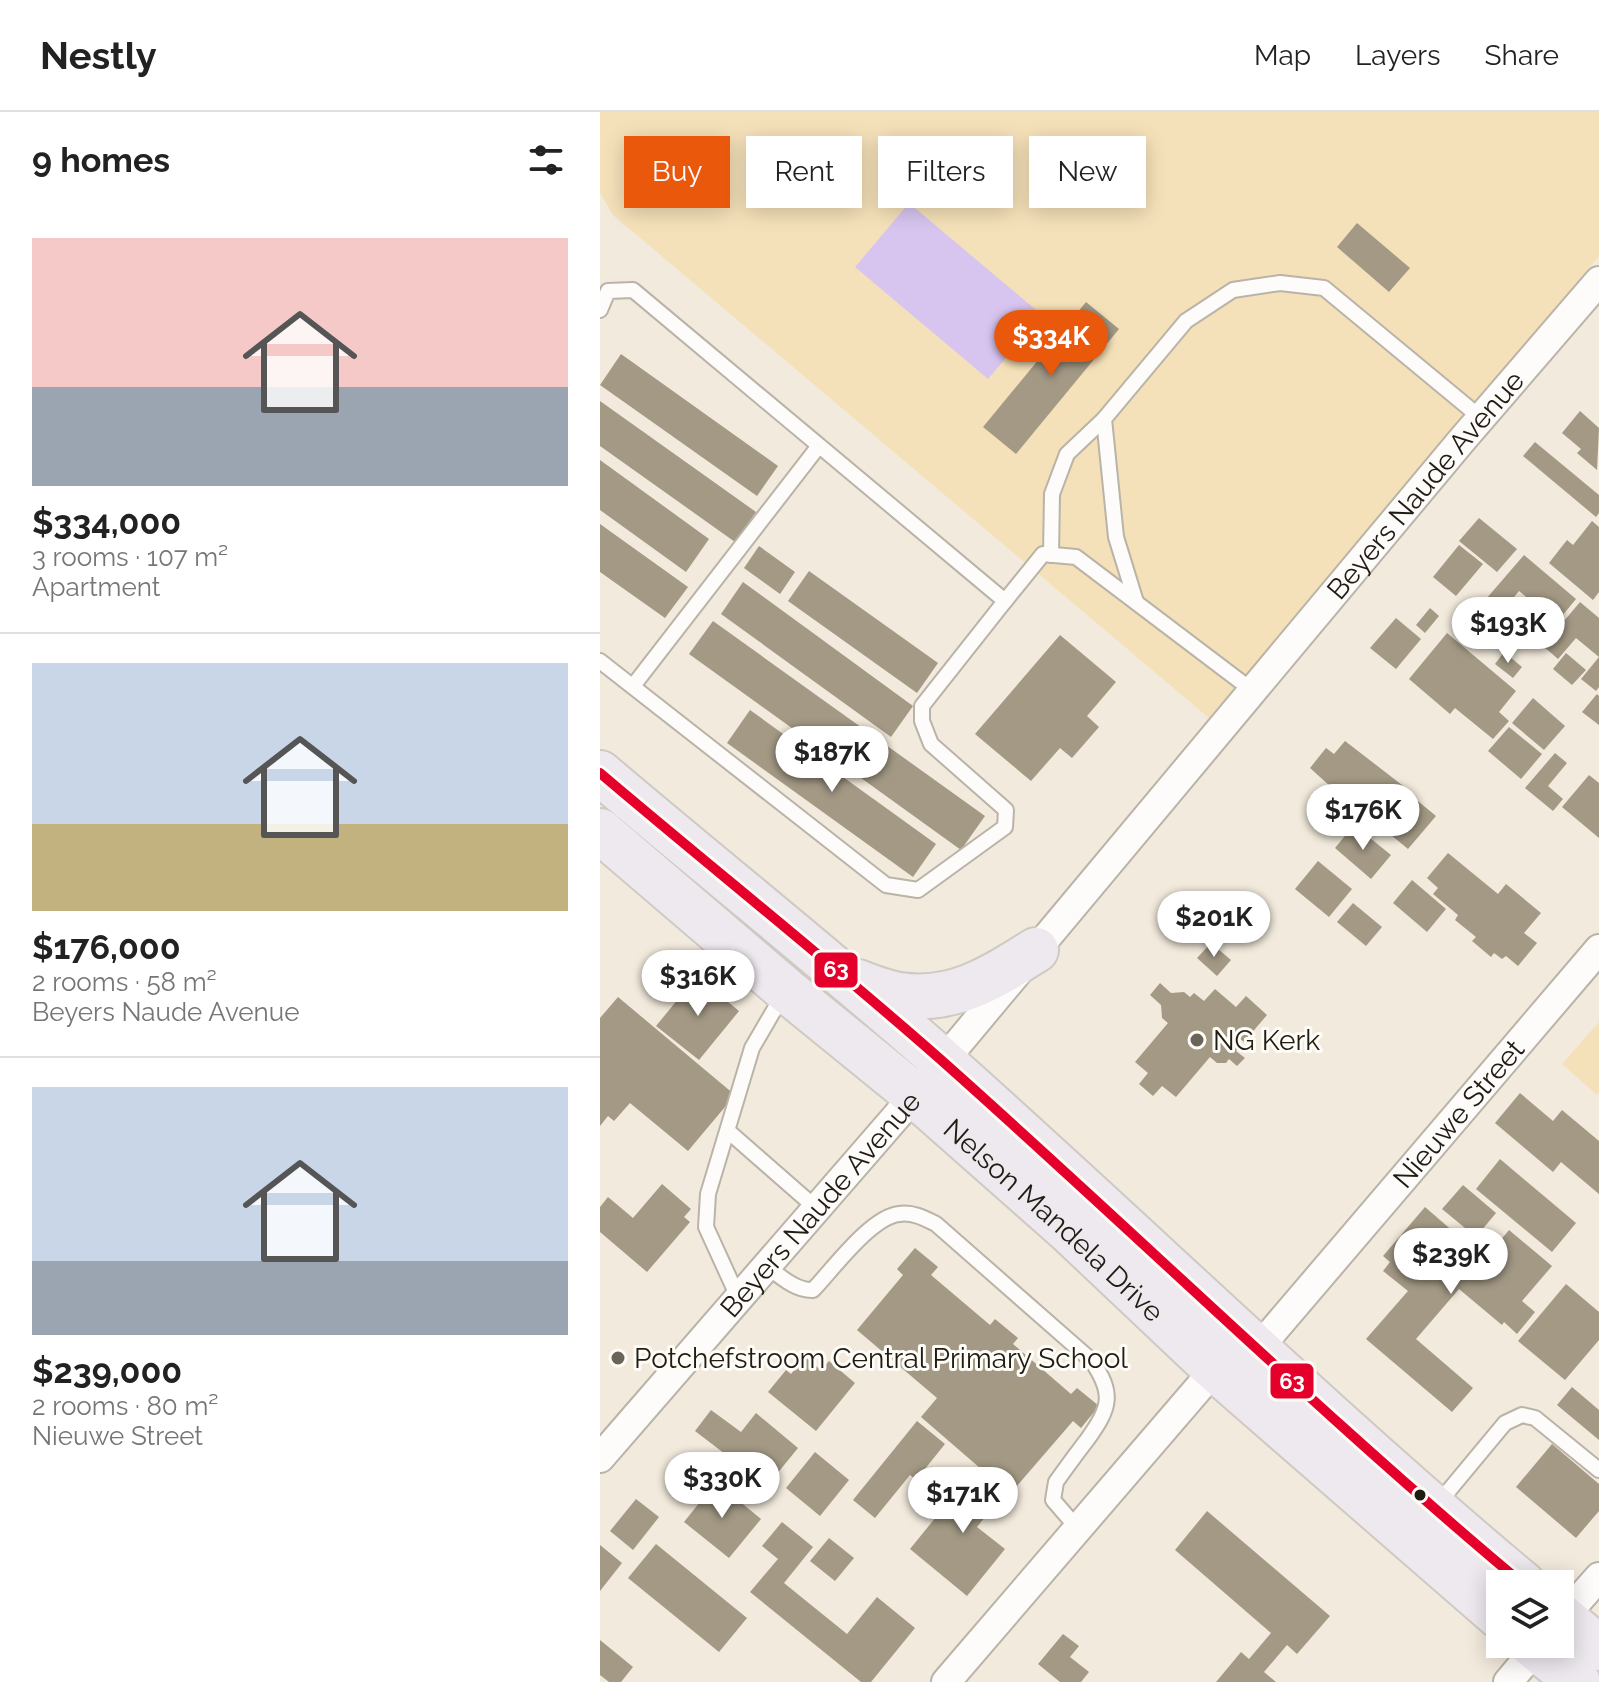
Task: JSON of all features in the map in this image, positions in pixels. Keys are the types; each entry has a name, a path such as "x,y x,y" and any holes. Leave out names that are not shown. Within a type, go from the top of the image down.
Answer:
{"highway":[{"name":"Nelson Mandela Drive","path":"600,773 942,1061 1256,1351 1506,1570"},
{"name":"Nelson Mandela Drive","path":"600,831 915,1095 1069,1231 1215,1369 1486,1605"},
{"path":"848,979 898,995 940,995 979,985 1036,950"},
{"path":"1574,1640 1599,1648"},
{"path":"1564,1658 1578,1682"}],"street":[{"name":"Beyers Naude Avenue","path":"600,1458 915,1095 1599,281"},
{"name":"Nieuwe Street","path":"1256,1351 1599,949"},
{"path":"946,1682 1215,1369"},
{"path":"1574,1604 1599,1577"},
{"path":"1508,1682 1528,1658"}],"lane":[{"path":"600,661 886,885 918,890 1005,827 1006,810 931,744 922,721 922,706 1005,601 1047,555 1052,494 1067,454 1104,419 1186,321 1233,290 1280,283 1324,288 1481,418"},
{"path":"600,310 608,291 633,290 1005,601"},
{"path":"1104,419 1116,537 1136,602"},
{"path":"633,686 818,447"},
{"path":"1047,555 1076,557 1253,691"},
{"path":"738,1297 706,1227 708,1194 752,1048 786,990"},
{"path":"728,1131 816,1208"},
{"path":"765,1265 795,1286 805,1291 813,1290 874,1225 902,1213 920,1216 936,1224 1091,1360 1101,1375 1107,1398 1103,1418 1056,1482 1053,1493 1053,1500 1079,1530"},
{"path":"1433,1509 1505,1423 1522,1415 1535,1418 1599,1470"}],"shaded area":[{"path":"600,112 1599,112 1599,256 1209,718 613,215 600,193"},
{"path":"905,208 915,208 1042,315 988,379 855,267"},
{"path":"1599,1022 1599,1092 1597,1095 1562,1064"}],"building":[{"path":"1357,223 1410,268 1389,292 1337,247"},
{"path":"1086,302 1119,329 1016,454 983,427"},
{"path":"621,354 778,466 757,496 600,385"},
{"path":"600,401 756,512 735,542 600,446"},
{"path":"1580,411 1599,428 1597,470 1577,453 1581,449 1562,433"},
{"path":"1535,442 1599,495 1599,513 1596,517 1523,456"},
{"path":"600,460 709,539 686,572 600,510"},
{"path":"1479,518 1517,549 1497,572 1459,541"},
{"path":"1592,521 1599,527 1599,592 1593,600 1549,563 1567,540 1573,545"},
{"path":"600,524 688,587 665,618 600,572"},
{"path":"1459,545 1483,564 1456,596 1433,577"},
{"path":"759,546 795,572 780,594 744,568"},
{"path":"1524,555 1576,599 1539,644 1524,632 1542,610 1519,591 1502,612 1486,599"},
{"path":"809,571 938,663 917,693 788,601"},
{"path":"743,582 913,706 891,737 721,614"},
{"path":"1580,602 1599,618 1599,657 1576,638 1558,659 1543,646"},
{"path":"1509,606 1529,623 1516,638 1496,622"},
{"path":"1430,608 1439,616 1425,633 1416,625"},
{"path":"1396,618 1421,639 1396,669 1370,648"},
{"path":"713,621 985,816 961,850 689,654"},
{"path":"1447,633 1516,691 1499,712 1509,721 1493,739 1455,708 1450,714 1409,679"},
{"path":"1060,635 1116,682 1087,716 1099,727 1072,758 1060,748 1031,781 975,734"},
{"path":"1504,652 1522,667 1513,678 1495,664"},
{"path":"1566,653 1586,670 1572,685 1553,669"},
{"path":"1599,657 1599,687 1596,691 1581,679"},
{"path":"1597,694 1599,696 1599,725 1582,712"},
{"path":"1533,698 1565,726 1544,750 1512,723"},
{"path":"750,710 936,844 913,877 727,743"},
{"path":"1509,727 1542,754 1521,779 1488,751"},
{"path":"1345,741 1415,795 1413,797 1436,816 1408,849 1374,821 1372,824 1310,768 1326,748 1334,754"},
{"path":"1555,753 1567,763 1548,786 1563,799 1553,811 1525,788"},
{"path":"1589,775 1599,783 1599,838 1562,807"},
{"path":"1354,825 1391,855 1371,879 1335,848"},
{"path":"1448,853 1498,894 1506,884 1541,913 1524,933 1537,943 1518,966 1506,956 1502,959 1494,953 1491,957 1472,941 1476,937 1455,920 1458,915 1433,894 1438,888 1427,878"},
{"path":"1318,861 1352,889 1329,917 1295,889"},
{"path":"1412,880 1446,909 1427,932 1393,903"},
{"path":"1353,903 1382,927 1366,946 1337,922"},
{"path":"1211,943 1231,960 1217,976 1197,958"},
{"path":"697,976 739,1011 699,1060 656,1026"},
{"name":"NG Kerk","path":"1160,983 1171,993 1184,992 1190,997 1194,993 1204,1001 1215,989 1236,1007 1246,996 1267,1015 1244,1042 1239,1038 1240,1047 1236,1051 1245,1058 1237,1066 1229,1059 1226,1063 1217,1063 1210,1057 1176,1097 1162,1086 1153,1096 1139,1084 1148,1073 1135,1062 1168,1023 1162,1018 1161,1005 1150,995"},
{"path":"618,997 735,1095 688,1151 630,1103 614,1121 608,1116 600,1126 600,1018"},
{"path":"1520,1093 1553,1121 1562,1110 1599,1141 1599,1194 1561,1162 1553,1172 1495,1123"},
{"path":"1500,1159 1576,1223 1552,1252 1476,1189"},
{"path":"662,1184 691,1209 684,1217 690,1222 647,1272 600,1232 600,1207 608,1197 633,1218"},
{"path":"1463,1185 1496,1213 1476,1237 1442,1209"},
{"path":"1425,1207 1485,1259 1509,1230 1552,1266 1522,1301 1535,1312 1517,1334 1459,1289 1416,1339 1473,1388 1452,1412 1366,1339 1408,1291 1383,1271 1390,1262 1383,1256"},
{"path":"915,1248 938,1267 931,1275 990,1325 995,1319 1018,1338 1013,1344 1071,1394 1077,1388 1099,1406 1081,1428 1073,1421 1010,1494 921,1417 937,1398 857,1330 903,1275 897,1269"},
{"path":"1566,1284 1599,1312 1599,1340 1565,1380 1518,1341"},
{"path":"805,1357 821,1370 829,1361 855,1383 816,1431 768,1392 786,1370 791,1374"},
{"path":"1572,1387 1599,1410 1599,1440 1557,1405"},
{"path":"711,1410 741,1432 756,1413 798,1448 767,1486 695,1431"},
{"path":"917,1421 945,1444 916,1480 910,1475 875,1518 853,1500"},
{"path":"1552,1444 1599,1484 1599,1511 1576,1538 1516,1487"},
{"path":"815,1452 849,1480 820,1516 786,1488"},
{"path":"975,1469 1005,1492 977,1527 1005,1549 967,1596 910,1549"},
{"path":"716,1482 761,1519 729,1558 684,1522"},
{"path":"636,1499 659,1517 633,1550 610,1531"},
{"path":"1207,1511 1330,1616 1297,1654 1287,1645 1264,1672 1276,1682 1216,1682 1241,1652 1249,1659 1271,1633 1175,1550"},
{"path":"782,1522 813,1547 784,1583 847,1634 877,1597 915,1628 871,1682 861,1682 750,1592 778,1559 762,1546"},
{"path":"829,1538 854,1558 835,1581 810,1561"},
{"path":"656,1544 747,1618 719,1652 628,1578"},
{"path":"600,1545 622,1563 600,1591"},
{"path":"1063,1634 1079,1646 1070,1657 1089,1672 1081,1682 1060,1682 1038,1664"},
{"path":"600,1640 633,1667 621,1682 609,1682 600,1675"}],"transit line":[{"name":"63","path":"600,773 940,1059 1375,1456 1507,1570"}],"place":[{"name":"NG Kerk","path":"1197,1040"},
{"name":"Potchefstroom Central Primary School","path":"618,1358"}]}
